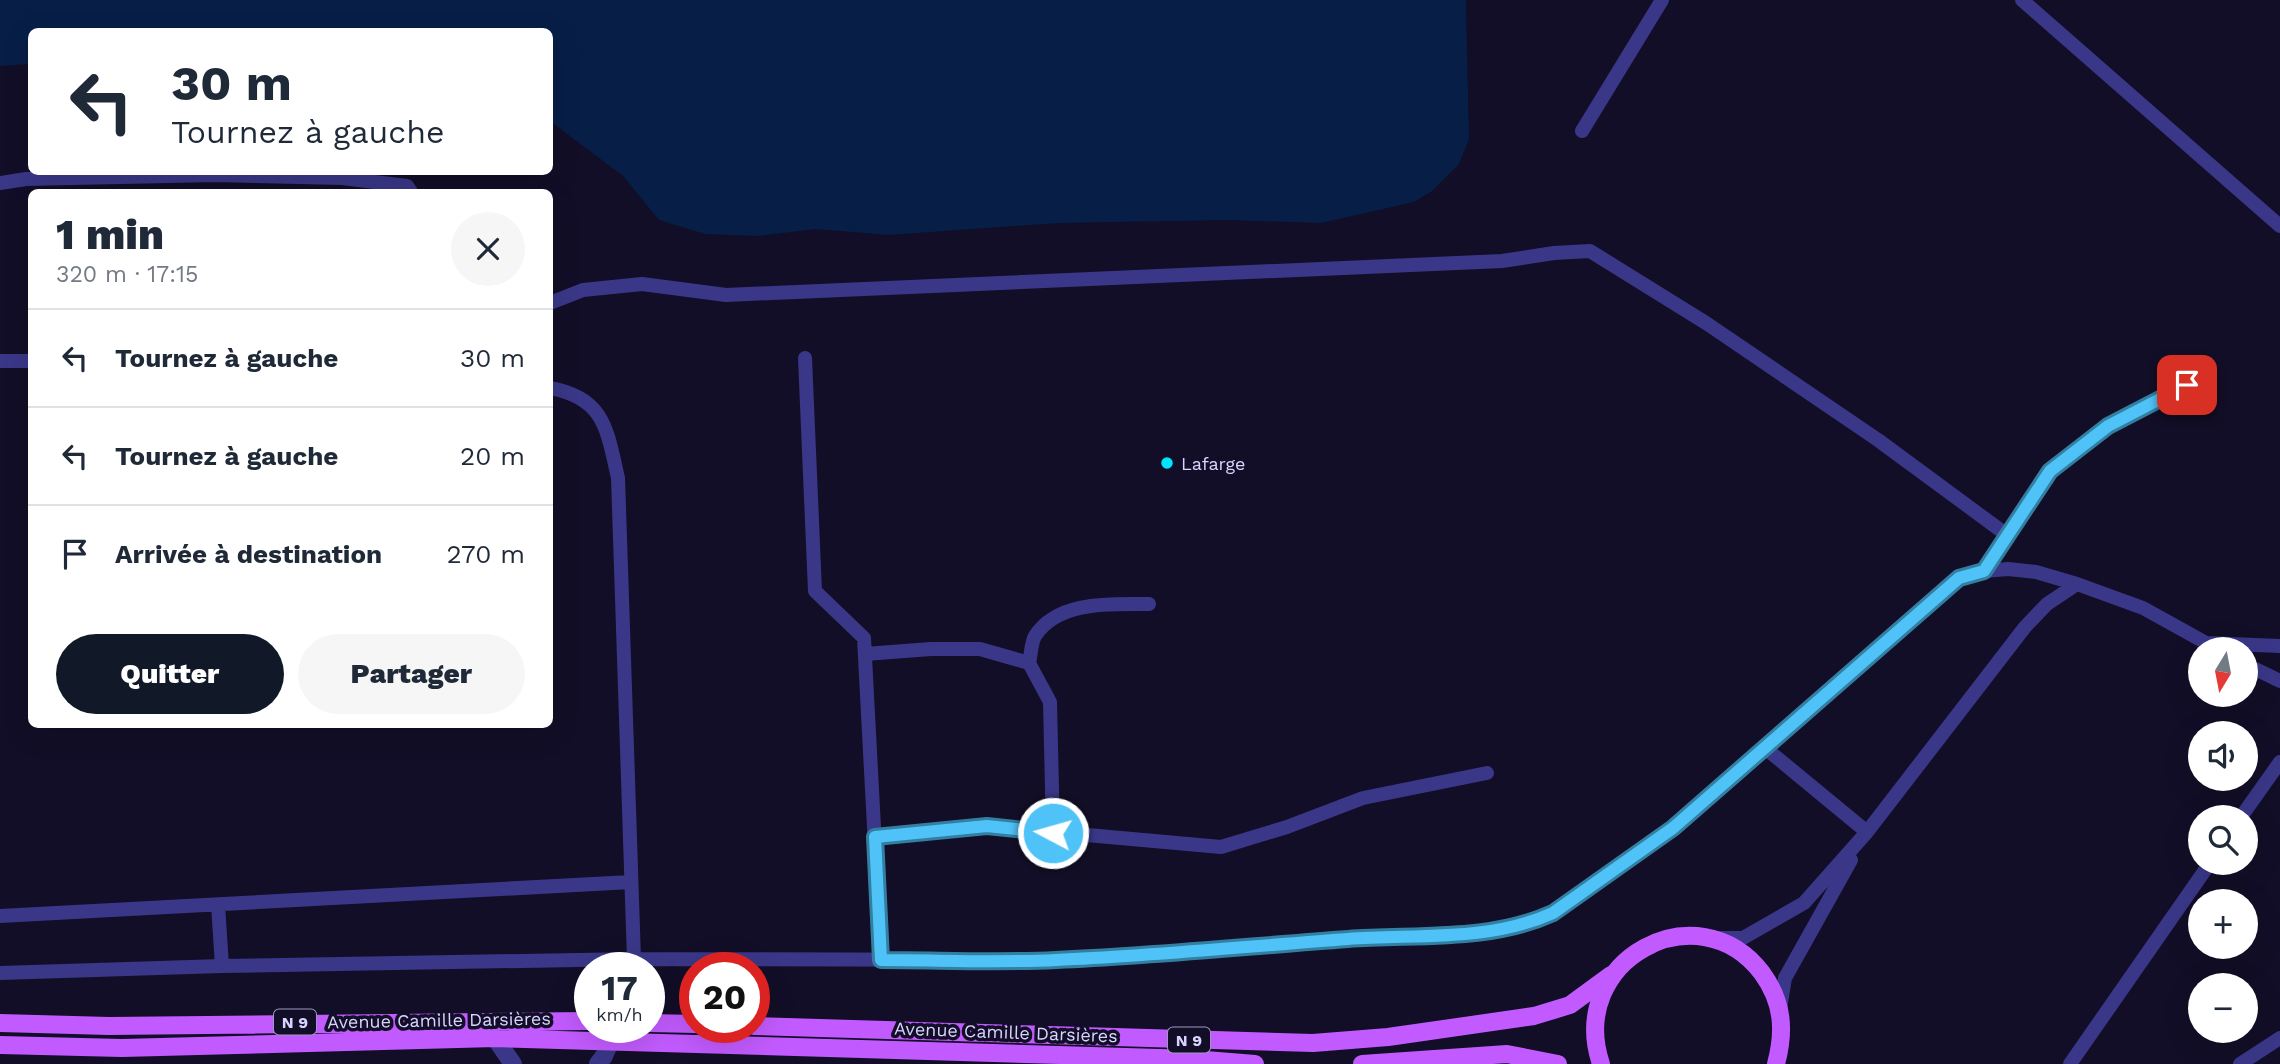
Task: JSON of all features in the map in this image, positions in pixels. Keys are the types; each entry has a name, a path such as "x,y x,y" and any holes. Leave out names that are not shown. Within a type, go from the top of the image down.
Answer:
{"main road":[{"name":"Avenue Camille Darsières","path":"770,1026 1313,1043 1388,1037 1534,1016 1570,1005 1611,975 1630,956 1653,943 1679,936 1706,938"},
{"path":"1706,938 1732,947 1754,963 1770,985 1780,1009 1783,1027 1776,1064"},
{"path":"1601,1064 1596,1048 1594,1023 1600,998 1611,975"},
{"name":"Avenue Camille Darsières","path":"0,1023 109,1026 574,1021"},
{"name":"Avenue Camille Darsières","path":"0,1045 122,1048 495,1038 574,1041"},
{"name":"Avenue Camille Darsières","path":"644,1043 1193,1059 1255,1064"},
{"path":"1781,1044 1792,1064"},
{"path":"1362,1064 1507,1054 1558,1064"}],"street":[{"path":"495,1038 513,1064"},
{"path":"598,1064 610,1043"}],"lane":[{"path":"1582,131 1662,0"},
{"path":"2022,0 2280,226"},
{"path":"0,183 26,179 230,175 342,178 407,186 409,189"},
{"path":"553,302 583,290 642,284 726,295 1502,261 1590,251 1706,323 1867,432 2007,535"},
{"path":"805,358 815,591 864,638 881,960"},
{"path":"0,361 28,361"},
{"path":"1984,571 2050,471 2108,426 2187,385"},
{"path":"553,389 571,392 592,405 608,432 618,478 632,952"},
{"path":"665,963 1055,960 1509,929 1553,913 1673,828 1959,578 1984,571 2008,569 2036,572 2143,608 2195,637"},
{"path":"1706,938 1743,938 1804,903 1867,832 2025,627 2047,604 2077,584"},
{"path":"1053,833 1050,702 1029,663 1034,637 1055,616 1098,605 1149,604"},
{"path":"2258,646 2280,646"},
{"path":"865,654 931,649 981,649 1029,663"},
{"path":"2258,670 2280,681"},
{"path":"1764,747 1867,832"},
{"path":"2250,805 2280,762"},
{"path":"875,837 987,826 1221,847 1287,827 1363,798 1487,773"},
{"path":"1780,1009 1785,978 1867,832"},
{"path":"2070,1064 2202,875"},
{"path":"0,916 631,882"},
{"path":"218,905 222,966"},
{"path":"0,973 222,966 574,963"},
{"path":"2240,1064 2280,1038"}],"water":[{"path":"0,0 1466,0 1469,139 1459,164 1432,191 1414,202 1321,223 1227,220 1058,223 889,235 816,229 757,236 705,234 659,220 623,176 553,123 553,28 28,28 28,64 0,66"}],"pier":[{"path":"1466,0 1470,0 1473,139 1470,151"}],"place":[{"name":"Lafarge","path":"1167,463"}],"route":[{"path":"1053,833 987,826 875,837 881,960 1055,960 1355,939 1452,935 1509,929 1533,922 1553,913 1673,828 1959,578 1984,571 2050,471 2108,426 2187,385"}]}
